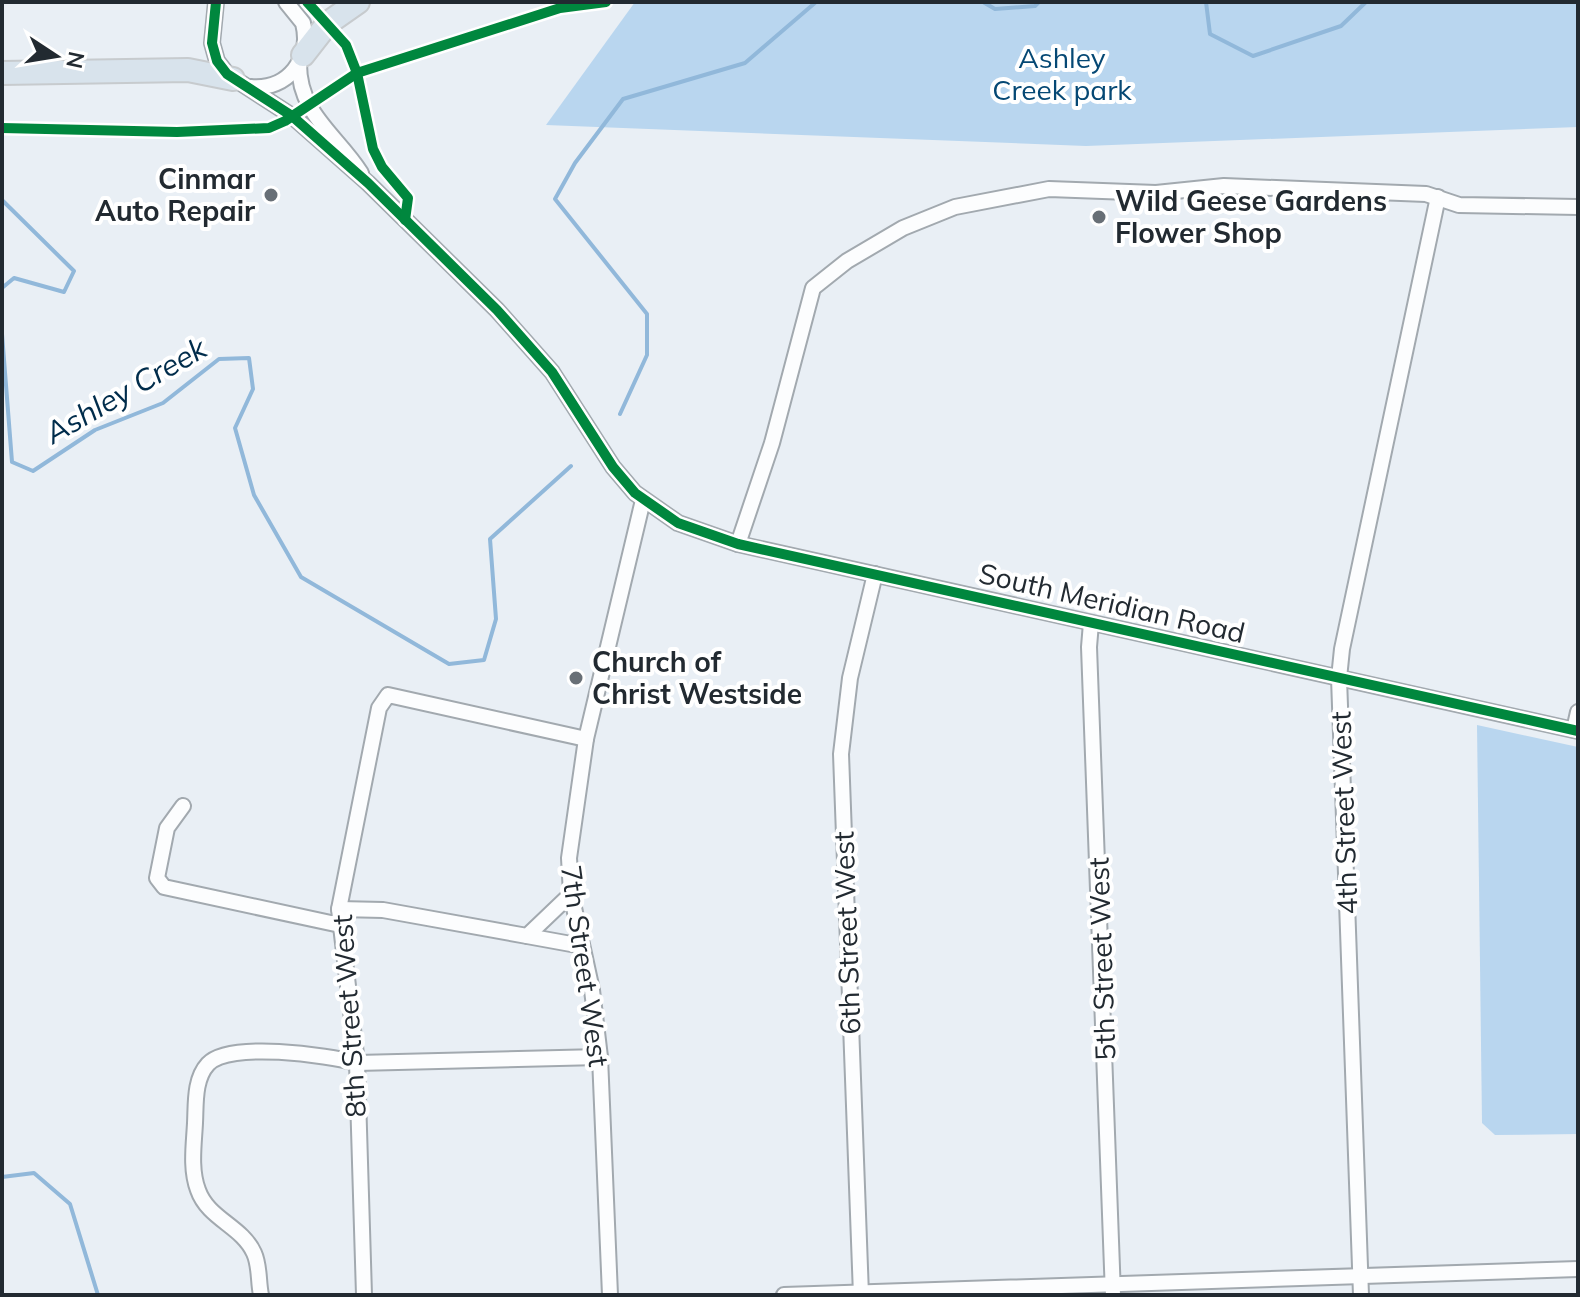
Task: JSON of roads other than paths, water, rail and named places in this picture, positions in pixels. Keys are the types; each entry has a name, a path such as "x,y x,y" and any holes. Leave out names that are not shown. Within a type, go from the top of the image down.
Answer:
{"highway":[{"path":"301,59 328,23 358,2"},
{"path":"2,73 188,70 242,83"}],"street":[{"path":"216,2 214,53 221,68 287,112 368,183"},
{"path":"286,2 303,23 301,91 308,109 368,183"},
{"path":"242,83 279,84 301,59"},
{"name":"South Meridian Road","path":"368,183 537,354 566,391 620,477 643,500 678,523 738,544 1576,731"},
{"path":"738,544 772,443 813,288 847,261 903,228 955,207 1049,189 1156,193 1224,186 1426,194 1459,205 1578,207"},
{"name":"4th Street West","path":"1361,1295 1339,678 1342,649 1438,197"},
{"name":"7th Street West","path":"610,1295 600,1057 571,894 571,823 586,739 643,500"},
{"name":"6th Street West","path":"861,1293 841,754 850,678 875,574"},
{"name":"5th Street West","path":"1091,623 1089,647 1113,1289"},
{"name":"8th Street West","path":"364,1295 357,1063 339,909 379,708 388,695 586,739"},
{"path":"1576,731 1578,712"},
{"path":"183,806 167,828 157,878 164,887 340,925"},
{"path":"527,936 571,894"},
{"path":"339,909 383,910 582,946"},
{"path":"261,1295 254,1251 239,1233 207,1207 197,1189 194,1156 196,1096 203,1071 216,1057 233,1051 336,1058 357,1063 600,1057"},
{"path":"784,1295 1113,1289 1360,1275 1578,1269"}],"waterway":[{"name":"Ashley Creek","path":"620,414 647,355 647,314 555,199 575,163 623,99 745,63 816,2"},
{"name":"Ashley Creek","path":"983,2 995,9 1035,6 1039,2"},
{"name":"Ashley Creek","path":"1206,2 1210,34 1253,56 1341,26 1366,2"},
{"name":"Ashley Creek","path":"2,200 74,271 64,292 14,278 2,288"},
{"name":"Ashley Creek","path":"2,334 12,462 33,471 95,430 163,403 219,359 249,358 253,389 235,428 254,495 301,577 449,664 484,660 496,619 490,539 571,466"},
{"name":"Ashley Creek","path":"2,1177 34,1173 70,1204 98,1295"}],"place":[{"name":"Cinmar Auto Repair","path":"271,195"},
{"name":"Wild Geese Gardens Flower Shop","path":"1099,217"},
{"name":"Church of Christ Westside","path":"576,678"}],"park label":[{"name":"Ashley Creek park","path":"1062,74"}]}
